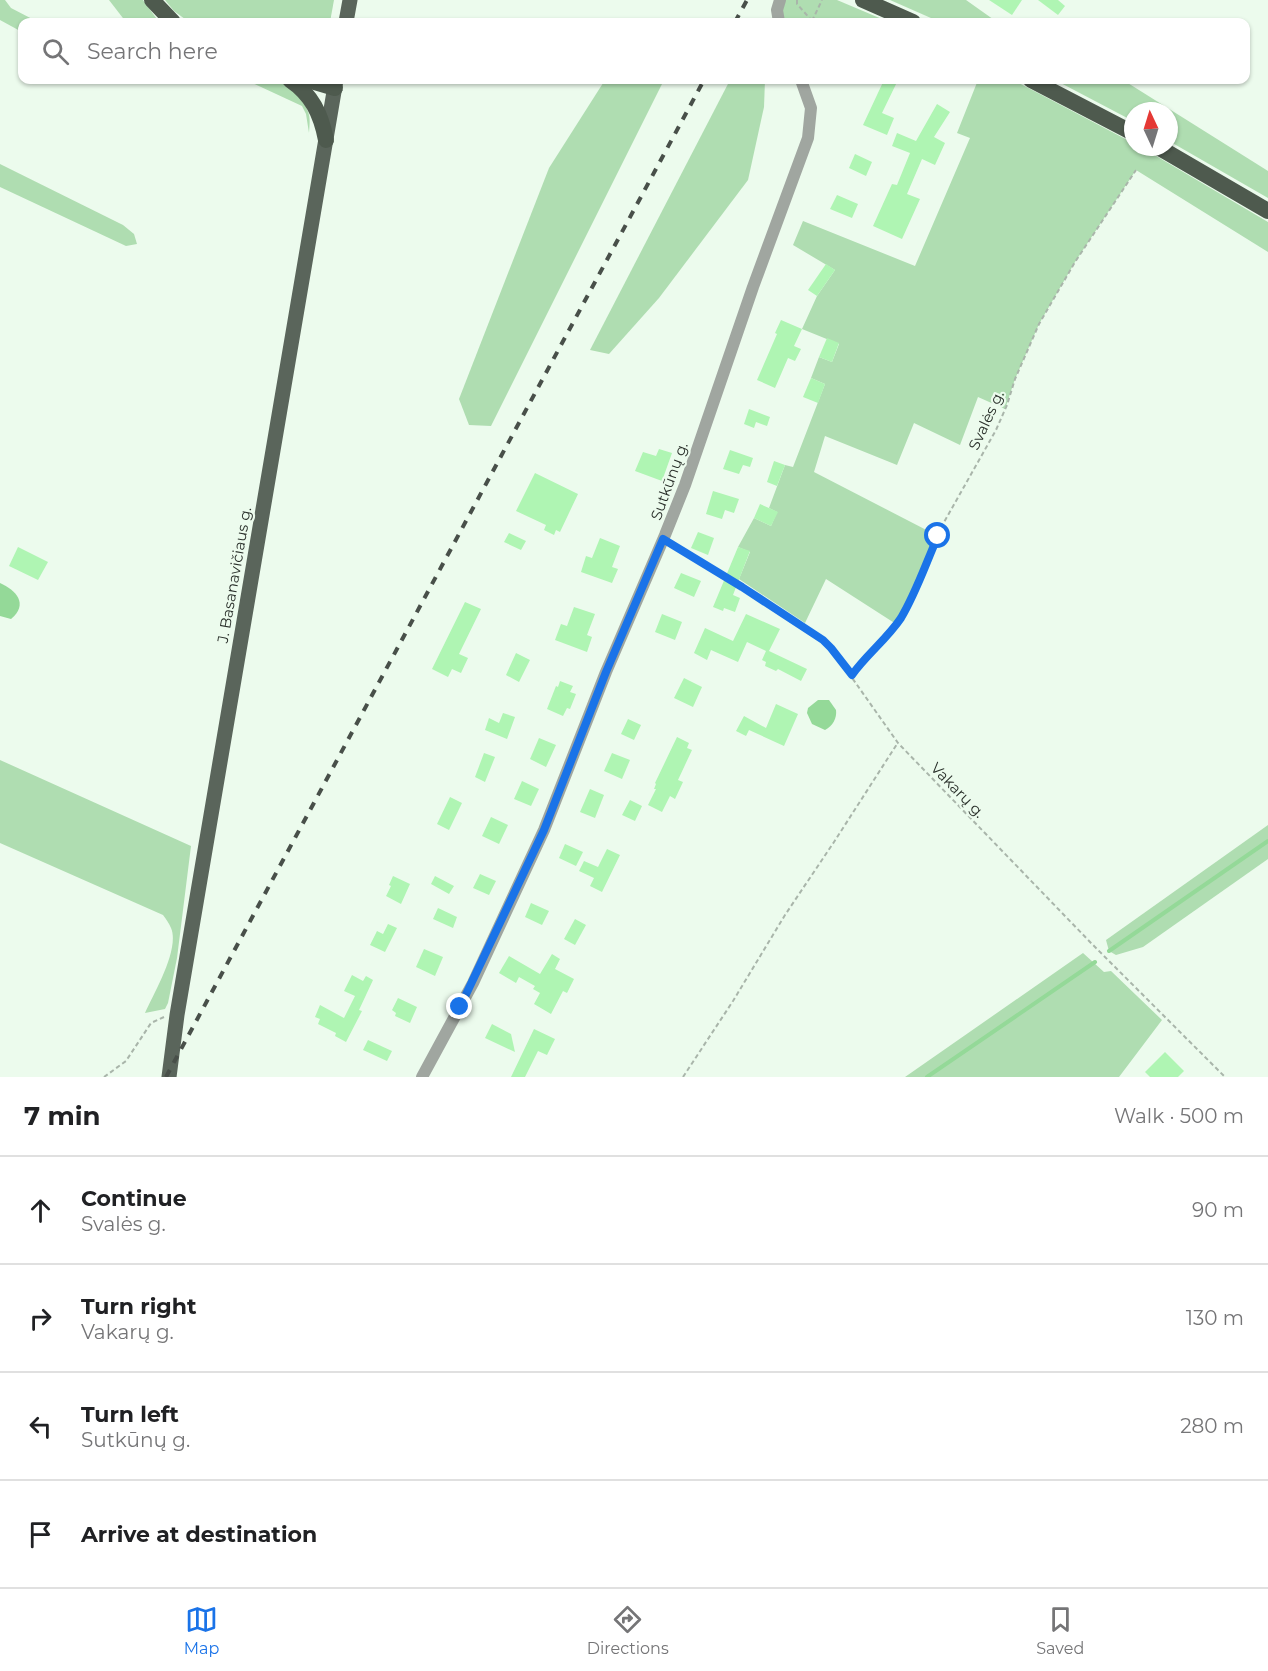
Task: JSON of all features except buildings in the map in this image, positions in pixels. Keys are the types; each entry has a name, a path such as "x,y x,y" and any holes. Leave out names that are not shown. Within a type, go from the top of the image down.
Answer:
{"highway":[{"path":"152,0 169,18"},
{"path":"863,0 904,18"},
{"path":"294,84 317,108 326,140"},
{"path":"1039,84 1124,128"},
{"path":"1173,156 1268,211"}],"main road":[{"path":"347,18 350,0"},
{"name":"J. Basanavičiaus g.","path":"169,1077 177,1015 336,84"}],"street":[{"path":"778,18 777,10 780,0"},
{"name":"Sutkūnų g.","path":"422,1077 473,983 544,830 606,672 663,539 808,138 811,108 802,84"}],"path":[{"path":"797,0 797,4 809,18"},
{"path":"815,18 822,0"},
{"name":"Svalės g.","path":"852,675 861,662 888,634 905,609 943,524 996,430 1039,324 1075,262 1136,170"},
{"name":"Vakarų g.","path":"663,539 823,640 852,675 898,743 1092,944 1225,1077"},
{"path":"683,1077 733,1001 784,915 898,743"},
{"path":"104,1077 126,1061 151,1023 177,1015"}],"shaded area":[{"path":"0,0 5,0 11,8 30,18 18,18 18,30 0,20"},
{"path":"109,0 143,0 156,18 123,18"},
{"path":"165,0 334,0 331,18 184,18"},
{"path":"785,0 837,0 880,18 783,18"},
{"path":"890,0 966,0 991,18 931,18"},
{"path":"255,84 286,84 291,87 309,114 309,133 306,114 302,106"},
{"path":"602,84 662,84 491,426 469,425 459,399 549,168"},
{"path":"728,84 765,84 764,107 748,180 659,298 609,354 590,350"},
{"path":"976,84 1021,84 1124,138 1124,156 1156,156 1268,222 1268,252 1136,170 1075,262 1039,324 1015,379 1005,409 978,397 960,445 914,423 897,465 825,436 814,472 938,536 911,600 896,624 826,579 805,623 739,579 750,552 738,547 754,518 771,526 777,512 769,508 785,465 793,467 825,384 811,378 819,357 832,362 839,344 802,329 817,296 835,270 793,245 803,221 915,266 970,138 957,133"},
{"path":"1063,84 1129,84 1158,102 1124,102 1124,116"},
{"path":"1178,115 1268,171 1268,198 1178,146"},
{"path":"0,164 123,225 134,234 137,244 126,246 0,187"},
{"path":"0,583 11,589 20,603 11,619 0,616"},
{"path":"818,700 829,700 836,710 834,721 825,730 812,724 807,713 808,708"},
{"path":"0,760 191,846 177,958 165,1009 145,1013 165,971 172,947 173,937 167,921 163,915 0,843"},
{"path":"1268,825 1268,859 1143,947 1116,955 1109,951 1106,940"},
{"path":"1083,953 1104,972 1111,971 1162,1020 1119,1077 905,1077"}],"waterway":[{"path":"1109,951 1268,841"},
{"path":"927,1077 1095,962"}],"railway":[{"path":"737,18 747,0"},
{"path":"166,1077 702,84"}],"route":[{"path":"460,1007 544,830 606,672 663,539 823,640 852,675 900,619 938,536"}]}
